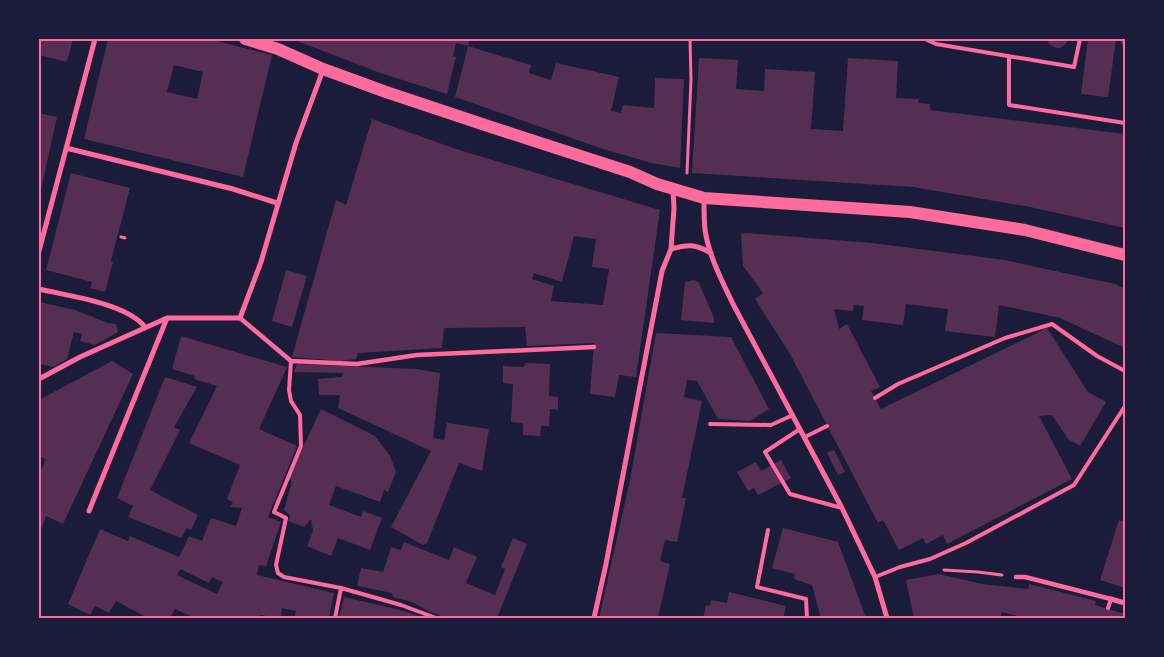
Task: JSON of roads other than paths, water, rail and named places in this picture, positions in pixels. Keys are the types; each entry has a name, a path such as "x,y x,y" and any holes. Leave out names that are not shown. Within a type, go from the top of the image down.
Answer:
{"main road":[{"path":"245,39 278,49 323,68 491,128 630,172 673,189 704,198 910,212 1025,230 1125,255"}],"street":[{"path":"39,251 61,161 95,39"},
{"path":"240,318 260,262 296,143 323,68"},
{"path":"66,148 233,189 278,203"},
{"path":"594,618 662,271 672,249 673,189"},
{"path":"704,198 705,229 719,275 842,508 875,577 887,618"},
{"path":"672,249 683,246 698,246 711,253"},
{"path":"39,289 116,307 139,320 145,327"},
{"path":"89,511 168,318"},
{"path":"39,379 80,357 168,318 240,318 291,361 358,364 417,355 594,347"},
{"path":"1016,577 1025,577 1125,603"}],"lane":[{"path":"925,39 936,44 1074,67 1080,39"},
{"path":"1009,56 1009,105 1125,123"},
{"path":"875,398 898,384 996,342 1052,324 1097,356 1125,371"},
{"path":"291,361 289,390 291,402 300,415 301,446 274,512 286,518 276,569 284,576 341,588 401,605 436,618"},
{"path":"875,577 900,567 930,559 966,543 1074,485 1125,406"},
{"path":"710,424 771,425 793,415"},
{"path":"805,437 827,426"},
{"path":"801,428 765,452 790,494 842,508"},
{"path":"768,530 757,587 806,599 807,618"},
{"path":"335,618 341,588"},
{"path":"1108,608 1111,599"}]}
